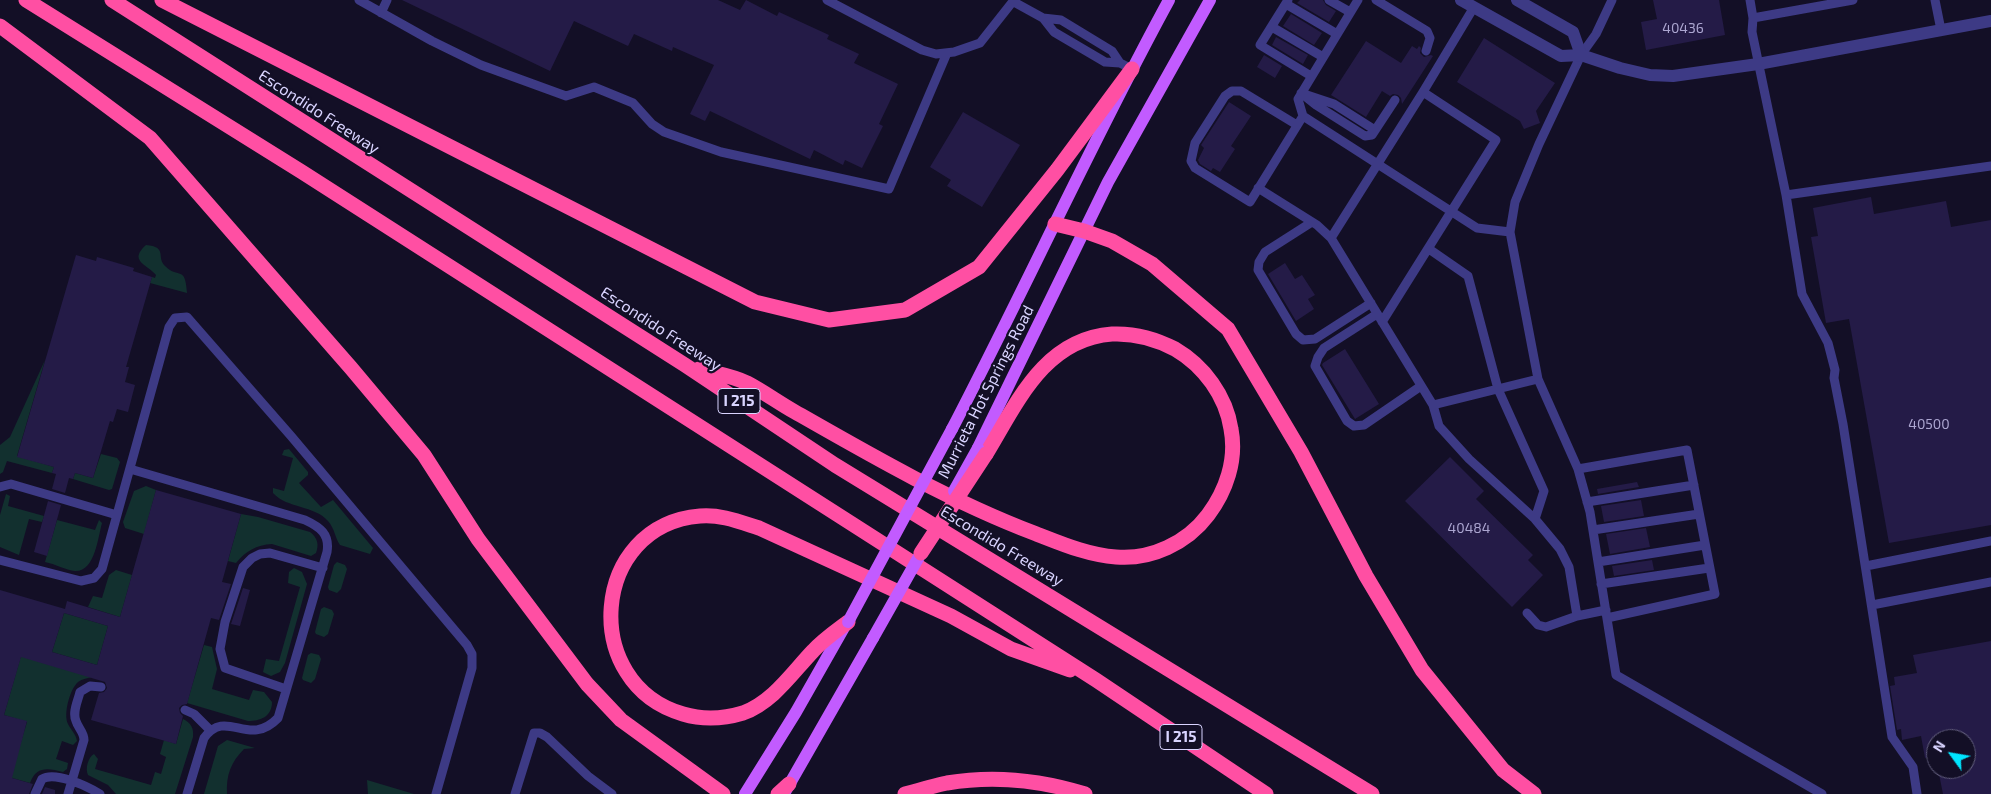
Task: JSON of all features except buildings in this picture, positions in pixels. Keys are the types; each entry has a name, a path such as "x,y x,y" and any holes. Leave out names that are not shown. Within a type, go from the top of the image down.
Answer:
{"highway":[{"name":"I 215","path":"26,0 310,177 1096,680 1266,794"},
{"name":"Escondido Freeway","path":"112,0 685,366 835,465 1372,794"},
{"path":"162,0 755,302 829,320 905,310 979,267 1057,170 1126,66"},
{"path":"0,26 150,138 351,368 424,455 478,539 587,684 621,720 723,794"},
{"path":"1055,224 1084,231 1112,241 1152,264 1228,329 1301,452 1366,576 1422,670 1503,770 1534,794"},
{"path":"685,366 745,382 936,490 1017,526 1086,552 1117,557 1135,557 1155,553 1190,535 1203,522 1224,489 1230,470 1232,432 1225,406 1205,374 1192,360 1167,345 1149,338 1121,334 1091,337 1075,344 1047,363 1031,382 982,451 921,553"},
{"path":"848,622 814,649 770,697 744,712 726,717 706,718 672,711 642,692 629,676 614,646 610,627 610,609 616,582 624,564 644,538 658,528 673,522 700,516 714,516 737,520 759,528 951,616 1011,649 1096,680"},
{"path":"905,794 946,783 1001,778 1053,784 1085,794"}],"main road":[{"name":"Murrieta Hot Springs Road","path":"745,794 796,712 848,622 952,429 1004,330 1055,224 1126,66 1170,0"},
{"name":"Murrieta Hot Springs Road","path":"982,451 1108,182 1210,0"},
{"path":"784,791 921,553"}],"street":[{"path":"1461,0 1561,56 1581,55 1620,68 1650,75 1673,76 1758,64 1991,21"},
{"path":"1517,0 1574,32 1581,55"}],"lane":[{"path":"358,0 432,41 481,65 566,96 594,87 633,103 652,124 664,132 720,152 889,189 947,53"},
{"path":"381,13 387,0"},
{"path":"827,0 922,50 936,54 954,52 980,43 1014,1 1042,18 1054,32 1105,62 1126,66"},
{"path":"1329,0 1350,12"},
{"path":"1358,0 1298,99 1303,116 1477,228 1510,232"},
{"path":"1376,0 1427,31 1430,38 1426,52"},
{"path":"1612,0 1596,34 1581,55 1539,144 1516,202 1510,232 1538,379 1578,469 1587,502 1616,675 1822,794"},
{"path":"1750,0 1753,18 1752,32 1786,195 1802,294 1828,343 1835,370 1834,378 1866,566 1892,737 1913,767 1917,794"},
{"path":"1753,18 1853,0"},
{"path":"1935,0 1941,30"},
{"path":"1311,76 1260,45 1287,2 1337,34"},
{"path":"1331,238 1474,7"},
{"path":"1042,18 1061,20 1112,51 1126,66"},
{"path":"1272,26 1323,57"},
{"path":"1297,125 1241,91 1232,91 1225,96 1195,143 1191,161 1195,168 1250,202 1303,116"},
{"path":"1421,386 1364,425 1354,426 1348,421 1315,366 1318,356 1324,348 1380,318 1428,249 1496,140 1423,92"},
{"path":"1301,93 1334,104 1375,130 1395,100"},
{"path":"1786,195 1991,166"},
{"path":"1258,188 1312,222 1331,238 1433,405 1440,426 1469,459 1535,519 1560,549 1569,567 1577,616"},
{"path":"1312,222 1265,252 1259,262 1258,270 1296,334 1303,340 1315,339 1371,303"},
{"path":"1428,249 1468,276 1498,389 1544,491 1535,519"},
{"path":"0,560 81,581 94,578 102,569 169,327 175,318 187,317 291,436 467,645 472,654 472,668 436,794"},
{"path":"1433,405 1538,379"},
{"path":"1527,613 1538,625 1546,627 1577,616 1607,614 1714,594 1687,450 1578,469"},
{"path":"130,469 306,520 317,525 325,533 329,542 278,718 271,725 261,730 252,731 226,725 217,726 210,730 204,738 187,794"},
{"path":"0,487 11,484 117,515"},
{"path":"1587,502 1694,485"},
{"path":"1593,530 1699,514"},
{"path":"1866,566 1991,541"},
{"path":"1598,562 1705,545"},
{"path":"286,689 225,668 220,649 225,622 242,567 252,558 260,554 270,553 323,568"},
{"path":"1602,584 1710,568"},
{"path":"1872,605 1991,582"},
{"path":"68,794 84,740 84,735 75,721 74,714 80,692 90,686 101,687"},
{"path":"185,710 194,714 210,730"},
{"path":"515,794 534,733 540,733 547,737 588,776 612,794"},
{"path":"35,794 38,785 46,777 52,776 72,781 100,794"}],"green space":[{"path":"146,245 157,248 165,266 183,275 187,293 150,283 152,277 155,278 156,275 139,259 141,250"},
{"path":"45,360 17,456 54,467 52,473 7,461 3,472 0,474 0,445 10,437"},
{"path":"289,449 308,472 308,475 299,483 321,507 333,500 373,548 370,554 340,545 334,530 322,516 316,512 286,502 273,493 273,488 284,491 293,458 282,455 284,450"},
{"path":"101,454 117,458 120,462 112,489 109,490 73,479 75,473 93,478"},
{"path":"146,486 156,490 144,534 125,528 123,522 134,491"},
{"path":"6,494 10,496 8,506 44,516 42,522 29,519 19,555 0,547 0,515"},
{"path":"241,514 310,532 317,542 316,553 311,556 272,544 252,549 236,563 228,561"},
{"path":"57,520 95,530 99,520 102,523 94,553 87,566 82,570 75,571 45,562"},
{"path":"337,562 345,565 347,569 341,589 337,593 329,590 328,587 334,565"},
{"path":"294,568 302,572 307,584 285,663 280,672 271,676 263,672 266,659 279,661 300,587 288,583 289,572"},
{"path":"116,570 132,575 120,617 88,607 93,596 102,598 109,575"},
{"path":"324,607 332,610 334,614 328,634 324,637 315,632 321,609"},
{"path":"64,613 108,626 97,665 52,652"},
{"path":"204,645 212,647 217,669 212,689 249,700 253,690 264,692 272,702 268,715 261,719 248,721 187,703"},
{"path":"311,653 319,655 321,659 315,679 311,683 302,678 308,655"},
{"path":"21,656 93,677 83,679 75,685 68,702 67,720 77,741 73,745 62,741 56,759 68,763 67,769 63,772 48,769 39,771 30,783 12,778 0,754 16,758 27,722 4,715"},
{"path":"183,719 191,726 193,737 175,794 116,794 108,785 88,775 88,763 94,754 98,759 95,769 151,785 155,772 161,774 166,757 160,754 164,740 176,744"},
{"path":"227,740 255,748 244,749 236,759 230,769 227,781 227,794 204,794 218,746"},
{"path":"367,780 414,794 368,794"}]}
